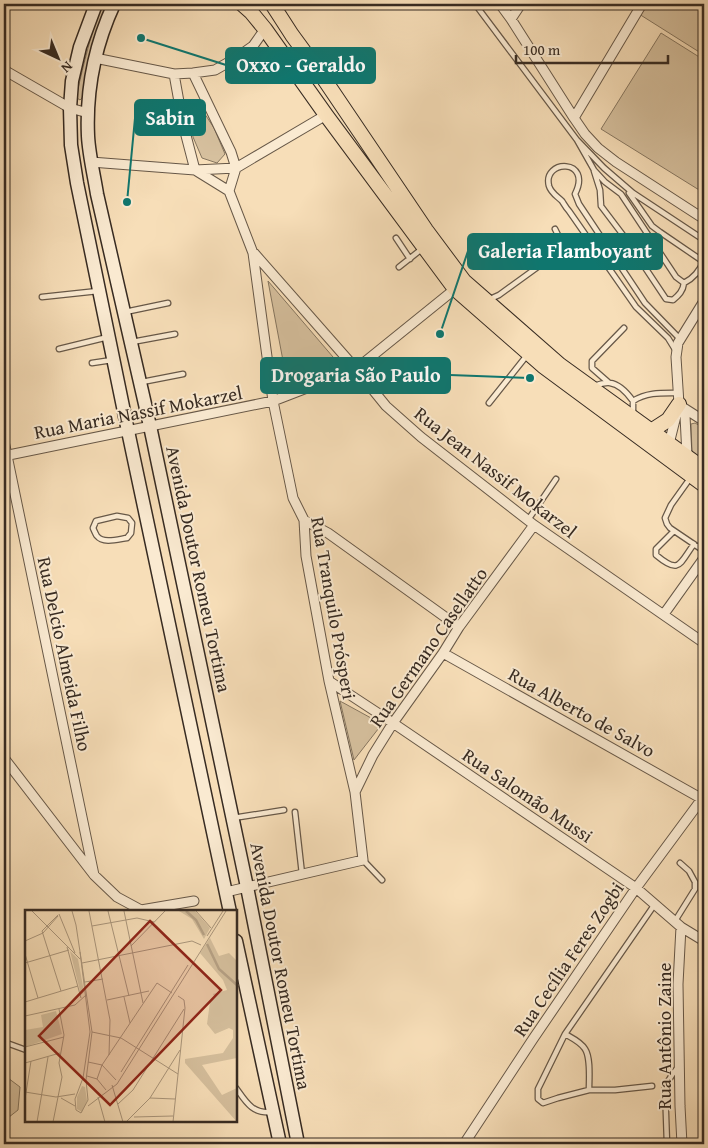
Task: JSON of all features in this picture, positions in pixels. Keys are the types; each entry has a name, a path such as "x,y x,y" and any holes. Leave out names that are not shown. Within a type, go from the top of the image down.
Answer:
{"main road":[{"path":"96,4 80,46 72,81 70,108 71,144 77,183 113,360 230,910"},
{"name":"Avenida Doutor Romeu Tortima","path":"114,4 95,58 90,88 88,137 91,162 150,426 247,887 298,1144"},
{"path":"242,4 265,29 455,289 543,366 704,485"},
{"path":"272,4 426,230 464,282 560,365 704,469"},
{"path":"306,86 322,76"},
{"path":"651,431 668,420 678,398"},
{"name":"Avenida Doutor Romeu Tortima","path":"238,950 280,1144"}],"street":[{"path":"500,4 574,118 598,148 616,162 704,219"},
{"path":"511,19 521,4"},
{"path":"574,118 642,4"},
{"path":"95,58 174,74 215,70 253,46 265,29"},
{"path":"4,70 70,108 88,113"},
{"path":"174,74 183,124 195,170 229,191 236,168 223,132 193,73"},
{"path":"91,162 195,170 236,168 326,115"},
{"name":"Rua Tranquilo Prósperi","path":"229,191 253,253 273,401 293,498 304,520 306,556 328,681 355,792 364,860"},
{"name":"Rua Jean Nassif Mokarzel","path":"253,253 356,369 386,406 420,437 531,522 704,643"},
{"name":"Rua Maria Nassif Mokarzel","path":"5,456 273,401 356,369 455,289"},
{"path":"665,457 670,444 678,398 678,343 704,301"},
{"path":"678,398 704,421"},
{"path":"678,398 685,416 687,456"},
{"name":"Rua Delcio Almeida Filho","path":"4,441 5,456 94,875"},
{"path":"304,520 328,533 459,627"},
{"name":"Rua Germano Casellatto","path":"355,792 373,755 393,724 531,522"},
{"path":"664,614 704,558"},
{"name":"Rua Alberto de Salvo","path":"443,653 704,798"},
{"name":"Rua Salomão Mussi","path":"328,681 636,888 678,924 704,941"},
{"path":"4,758 94,875 117,897 141,910 194,902"},
{"name":"Rua Cecília Feres Zogbi","path":"464,1144 636,888 704,798"},
{"path":"226,892 364,860"},
{"name":"Rua Antônio Zaine","path":"678,924 679,1066 682,1144"}],"lane":[{"path":"475,4 577,140 604,168 633,193 704,240"},
{"path":"577,140 594,170 604,182 621,194 676,277 684,284"},
{"path":"677,353 668,338 636,307 562,201 553,194 548,180 551,172 557,167 573,168 578,173 580,180 576,194 580,204 646,303 680,339"},
{"path":"594,170 600,190 601,206 626,239 666,299 673,300 683,289 684,284 700,271 704,261 652,226 625,186"},
{"path":"487,301 499,295 546,261 558,248 559,237 555,229"},
{"path":"396,238 410,259"},
{"path":"399,266 424,247"},
{"path":"42,297 99,290"},
{"path":"124,312 168,303"},
{"path":"624,328 592,362 592,368 608,382 613,383 628,394 633,401 632,417"},
{"path":"131,342 175,334"},
{"path":"60,349 109,337"},
{"path":"489,403 529,353"},
{"path":"92,363 113,360"},
{"path":"140,382 183,374"},
{"path":"591,387 608,382"},
{"path":"633,401 648,394 678,398"},
{"path":"692,476 665,518 667,524 674,530 704,551"},
{"path":"531,522 556,479"},
{"path":"118,516 128,518 132,523 132,532 127,538 101,540 93,528 96,521 118,516"},
{"path":"132,523 147,520"},
{"path":"674,530 656,549 656,556 666,564 674,567 678,566 694,544"},
{"path":"232,818 284,810"},
{"path":"295,812 302,874"},
{"path":"364,860 382,880"},
{"path":"678,924 695,889 695,882 689,871 680,863"},
{"path":"652,1086 615,1090 589,1090 543,1103 538,1099 538,1089 565,1034 655,904"},
{"path":"565,1034 578,1041 585,1049 588,1059 589,1090"},
{"path":"4,1042 25,1050"},
{"path":"667,1144 665,1086 679,1066"},
{"path":"238,1091 251,1108 264,1113 273,1112"}],"shaded area":[{"path":"102,4 109,4 84,94 80,100 77,98 77,93 91,37"},
{"path":"645,4 704,4 704,55 639,14"},
{"path":"661,33 704,60 704,193 601,129"},
{"path":"197,102 214,128 225,154 217,163 202,158 193,137 188,111"},
{"path":"268,281 339,364 287,382"},
{"path":"695,423 704,428 704,461 692,452 691,424"},
{"path":"340,701 382,724 354,760"},
{"path":"4,1075 20,1087 18,1110 4,1121"}],"place":[{"name":"Oxxo - Geraldo","path":"141,38"},
{"name":"Sabin","path":"127,202"},
{"name":"Galeria Flamboyant","path":"440,334"},
{"name":"Drogaria São Paulo","path":"530,378"}]}
